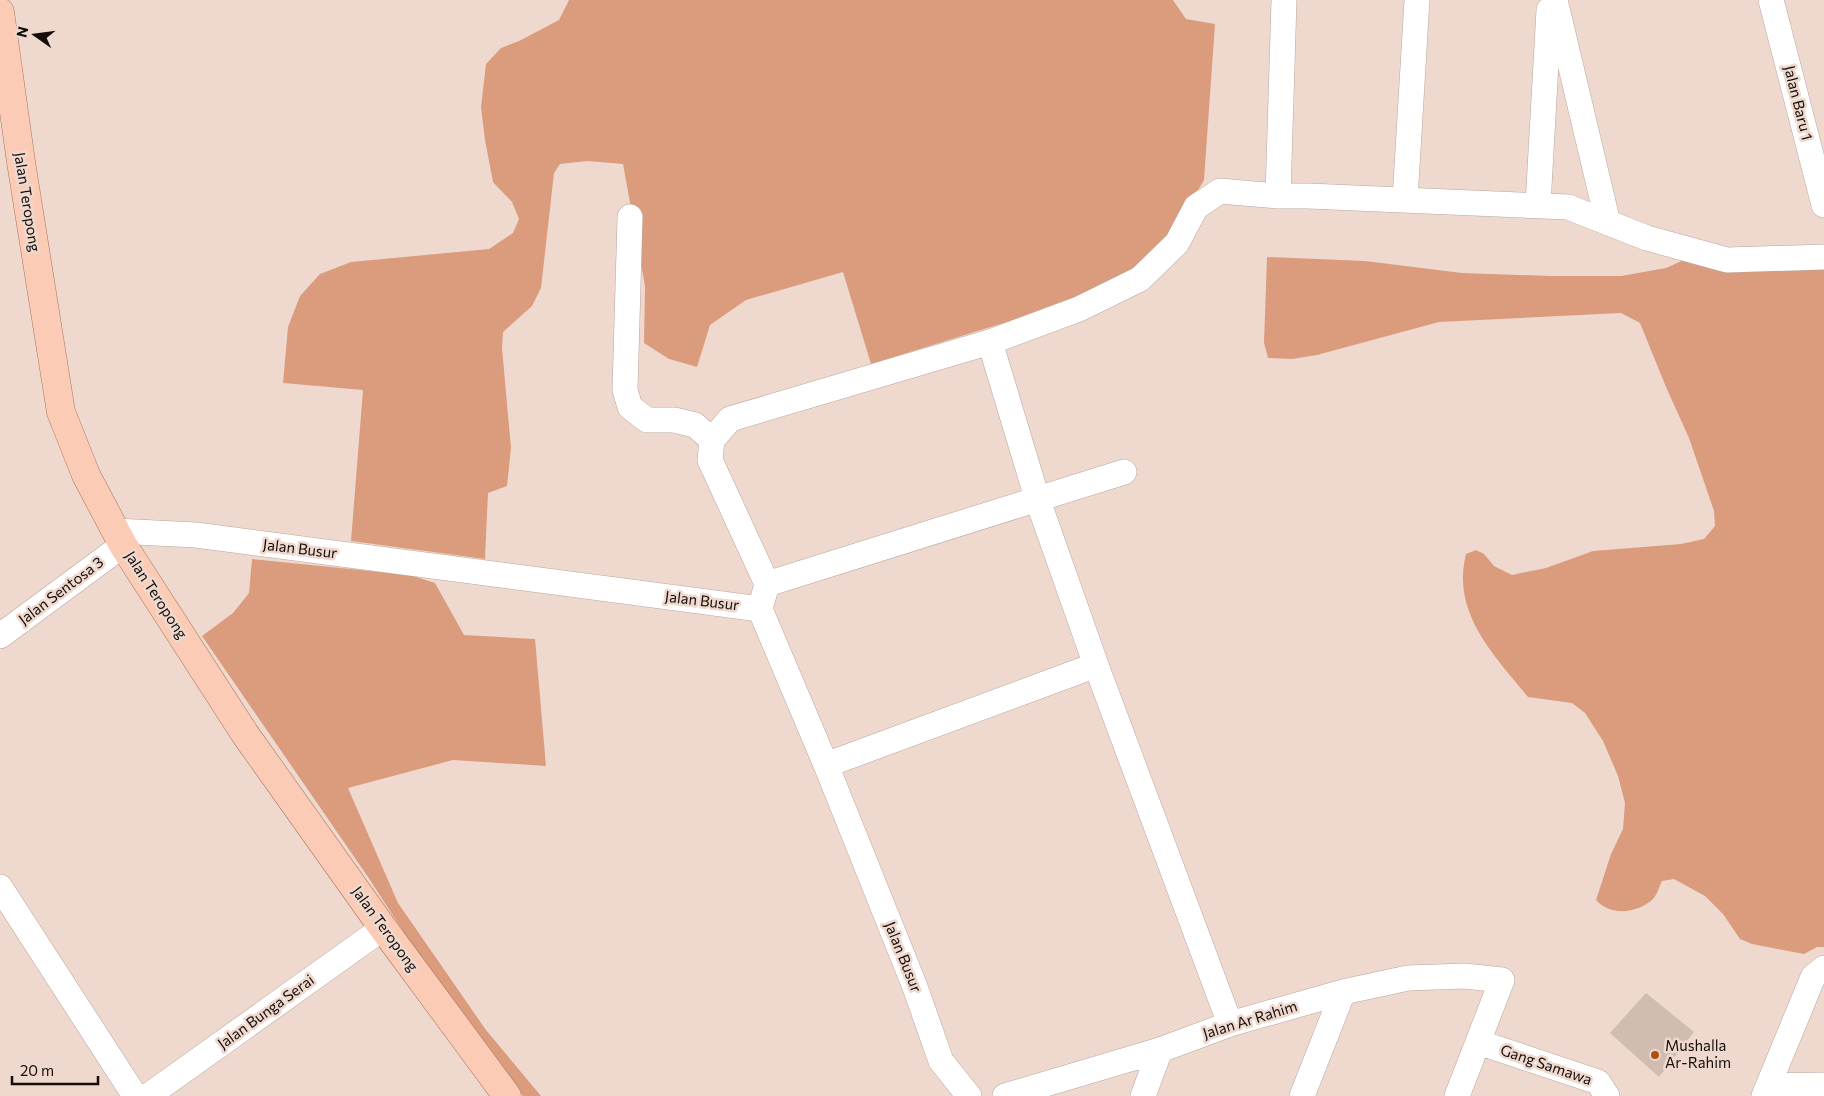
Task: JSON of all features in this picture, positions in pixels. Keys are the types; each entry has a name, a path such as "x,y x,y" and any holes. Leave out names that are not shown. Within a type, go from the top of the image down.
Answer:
{"main road":[{"name":"Jalan Teropong","path":"1,22 21,162 61,412 86,475 119,538 245,734 383,928 507,1096"}],"street":[{"path":"1278,196 1284,0"},
{"path":"1405,200 1417,0"},
{"path":"1538,205 1549,0"},
{"path":"1554,0 1608,223"},
{"name":"Jalan Baru 1","path":"1771,0 1823,200"},
{"path":"760,609 767,584 710,460 712,440 730,419 990,342 1079,308 1140,279 1177,243 1196,207 1220,191 1278,196 1568,207 1647,238 1726,260 1824,257"},
{"path":"630,217 625,390 630,407 647,420 674,420 695,425 712,440"},
{"path":"990,342 1037,498 1096,665 1230,1024"},
{"path":"767,584 1124,472"},
{"name":"Jalan Busur","path":"119,538 196,535 760,609 826,764 915,987 941,1061 969,1096"},
{"name":"Jalan Sentosa 3","path":"0,636 119,538"},
{"path":"826,764 1096,665"},
{"path":"0,887 135,1096"},
{"name":"Jalan Bunga Serai","path":"148,1096 383,928"},
{"path":"1824,968 1812,977 1766,1091 1824,1085"},
{"name":"Jalan Ar Rahim","path":"1004,1096 1160,1050 1230,1024 1343,992 1408,978 1465,976 1502,980 1478,1042"},
{"path":"1302,1096 1343,992"},
{"path":"1457,1096 1478,1042"},
{"name":"Gang Samawa","path":"1478,1042 1598,1082 1607,1096"},
{"path":"1143,1096 1160,1050"}],"shaded area":[{"path":"569,0 1173,0 1186,19 1215,24 1204,180 1170,238 1139,269 1092,291 1023,317 871,364 843,272 746,300 710,325 697,367 669,359 644,343 645,286 623,164 587,161 560,164 554,173 541,288 532,306 503,332 502,348 511,448 507,486 488,493 485,559 351,541 363,390 283,383 288,327 300,296 320,274 351,262 489,249 513,233 519,219 512,202 493,182 485,140 481,107 486,64 501,48 519,41 559,20"},
{"path":"1267,257 1365,261 1462,273 1551,276 1621,276 1666,268 1686,259 1824,266 1824,947 1817,947 1804,954 1752,944 1740,939 1723,914 1705,896 1674,879 1662,881 1653,899 1647,904 1632,910 1617,911 1609,909 1596,900 1611,854 1623,829 1625,803 1618,776 1603,741 1585,713 1572,703 1528,697 1489,649 1470,614 1465,595 1463,575 1466,554 1476,550 1484,554 1494,566 1512,575 1546,568 1593,551 1681,544 1704,539 1715,526 1714,511 1689,438 1640,323 1621,313 1439,322 1317,355 1292,359 1268,358 1264,343"},
{"path":"252,559 410,575 435,583 464,635 535,639 546,766 453,760 348,788 398,903 486,1030 541,1096 523,1096 449,1002 368,877 202,636 233,613 249,593"}],"building":[{"name":"Mushalla Ar-Rahim","path":"1646,993 1694,1032 1659,1077 1610,1033"}],"place":[{"name":"Mushalla Ar-Rahim","path":"1655,1055"}]}
